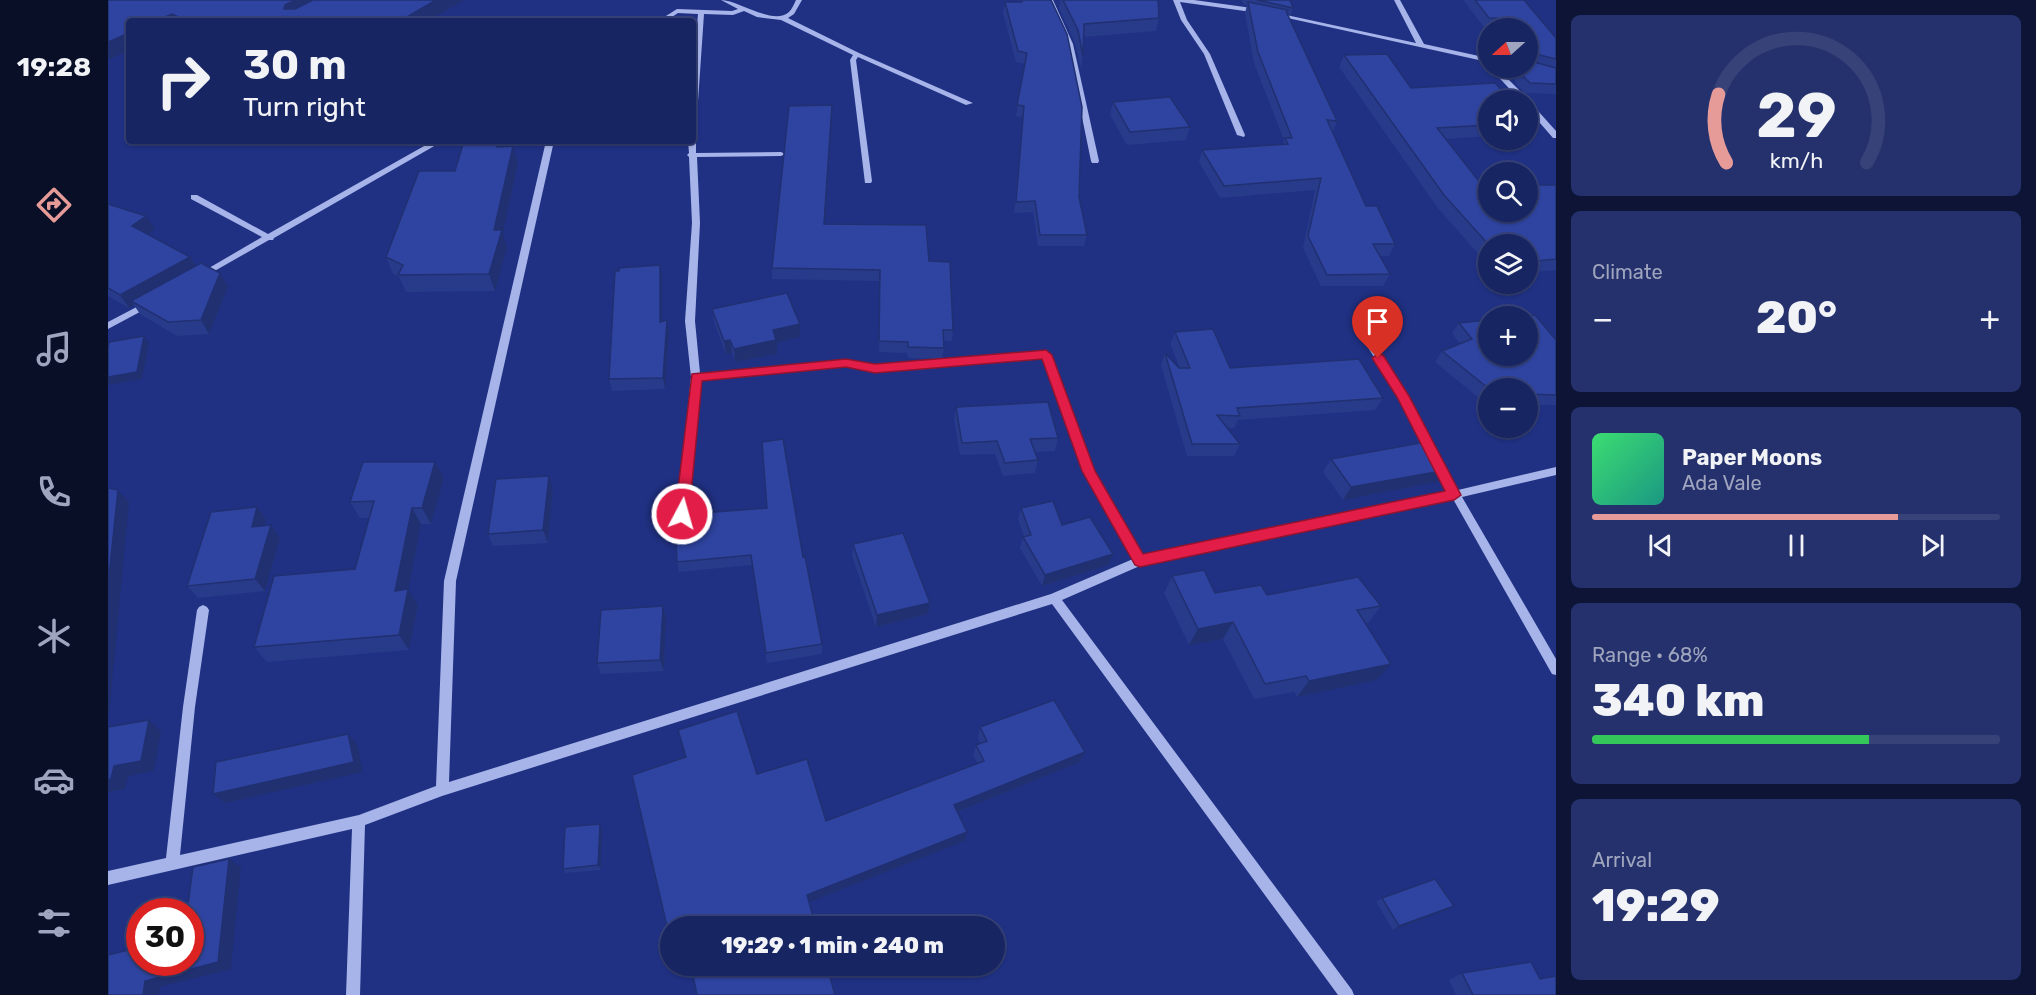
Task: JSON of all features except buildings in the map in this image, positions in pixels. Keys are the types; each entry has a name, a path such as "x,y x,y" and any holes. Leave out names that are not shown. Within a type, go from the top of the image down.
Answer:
{"street":[{"path":"724,0 757,15 783,18 857,54 969,102"},
{"path":"783,18 792,13 799,0"},
{"path":"1050,0 1070,44 1095,161"},
{"path":"1241,135 1207,54 1184,20 1178,0 1238,7 1478,58"},
{"path":"1397,0 1421,45"},
{"path":"666,18 677,11 733,13 744,9"},
{"path":"696,77 701,12"},
{"path":"857,54 853,60 868,181"},
{"path":"1503,78 1515,90"},
{"path":"1538,116 1556,136"},
{"path":"189,282 434,144"},
{"path":"442,790 450,581 549,144"},
{"path":"682,514 696,377 690,321 696,223 692,144"},
{"path":"691,156 781,154"},
{"path":"194,197 270,238"},
{"path":"108,326 159,298"},
{"path":"1358,320 1366,340 1403,396 1454,495 1556,670"},
{"path":"696,377 846,363 875,369 1046,355 1088,471 1140,561"},
{"path":"108,878 359,821 442,790 1054,598 1140,561 1454,495 1556,471"},
{"path":"1054,598 1347,995"},
{"path":"172,864 189,707 203,610"},
{"path":"353,995 359,821"}],"route":[{"path":"682,514 696,377 846,363 875,369 1046,355 1088,471 1140,561 1454,495 1403,396 1378,358"}]}
